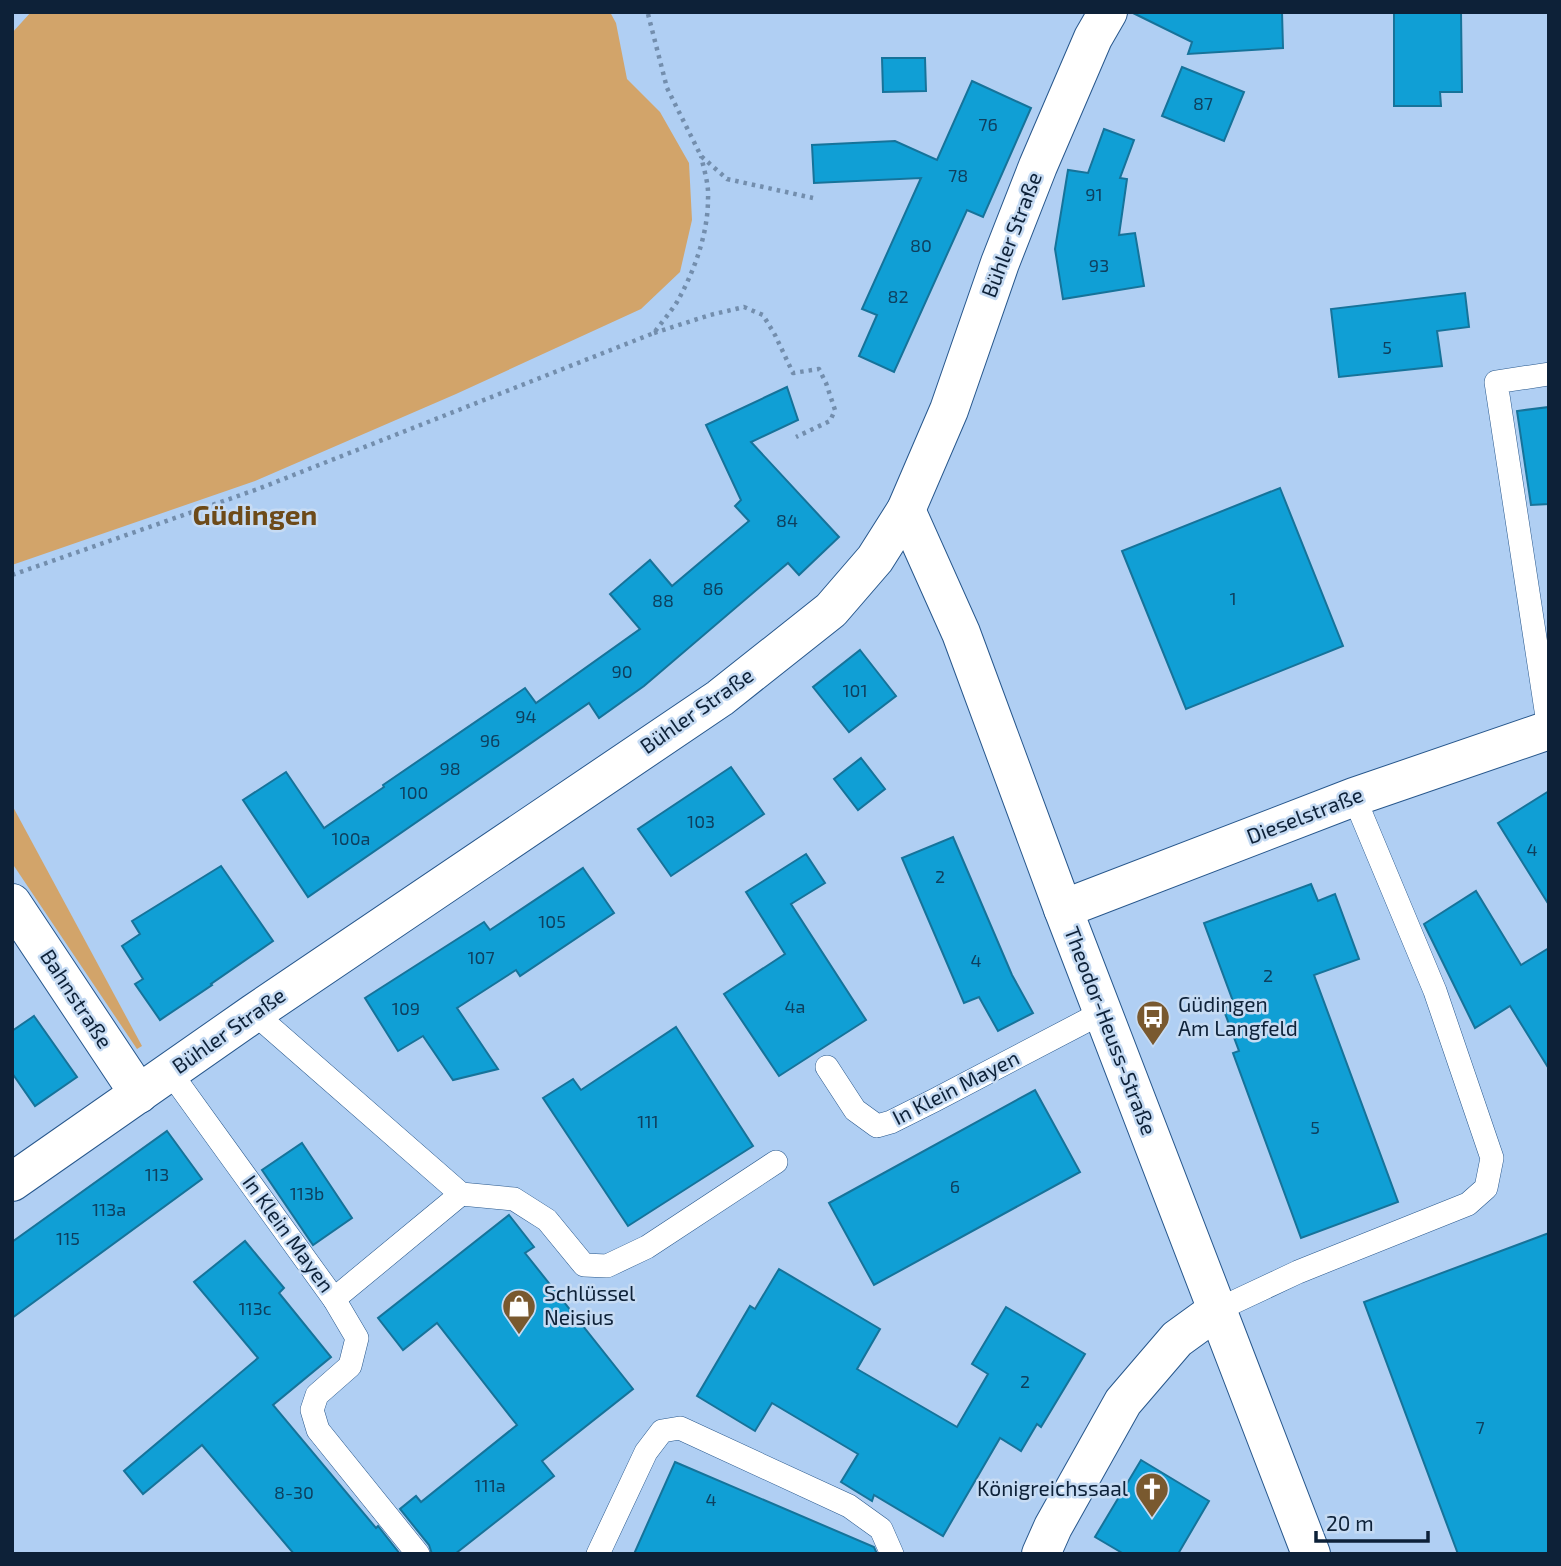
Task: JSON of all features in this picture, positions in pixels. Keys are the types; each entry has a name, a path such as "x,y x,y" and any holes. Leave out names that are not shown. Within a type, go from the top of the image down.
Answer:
{"street":[{"name":"Bühler Straße","path":"12,1182 254,1013 720,698 831,610 875,559 906,510 949,410 1000,263 1038,166 1093,38 1108,12"},
{"name":"Theodor-Heuss-Straße","path":"906,510 961,633 1063,909 1311,1554"},
{"name":"Dieselstraße","path":"1063,909 1353,797 1549,730"},
{"name":"Bahnstraße","path":"12,903 139,1094"},
{"path":"1041,1554 1052,1527 1123,1402 1177,1339 1217,1310"}],"lane":[{"path":"1549,374 1496,382 1549,730"},
{"path":"1217,1310 1298,1272 1468,1204 1486,1188 1492,1157 1435,991 1353,797"},
{"name":"In Klein Mayen","path":"827,1067 855,1110 877,1126 924,1106 1103,1012"},
{"path":"254,1013 461,1194 514,1199 547,1220 583,1265 607,1266 647,1247 776,1162"},
{"name":"In Klein Mayen","path":"170,1072 334,1299 461,1194"},
{"path":"334,1299 357,1338 351,1366 317,1395 312,1410 318,1430 418,1554"},
{"path":"598,1554 646,1452 662,1431 680,1428 849,1506 881,1529 892,1554"}],"path":[{"path":"648,14 667,88 701,156 707,179 708,199 704,230 694,265 676,303 654,333"},
{"path":"701,156 727,179 813,198"},
{"path":"12,575 258,489 654,333 744,307 763,315 793,373 819,369 826,383 835,410 830,421 796,437"}],"shaded area":[{"path":"31,12 610,12 616,23 627,79 660,112 689,163 692,220 680,272 641,309 456,394 255,481 12,565 12,33"},
{"path":"12,805 142,1046 137,1049 12,863"}],"building":[{"path":"1131,12 1282,12 1283,48 1188,54 1192,42"},
{"path":"1394,12 1461,12 1462,92 1440,92 1441,106 1394,106"},
{"path":"882,58 925,58 926,91 883,92"},
{"path":"1182,67 1244,92 1224,141 1162,116"},
{"path":"972,81 1031,108 983,217 967,210 894,372 859,356 877,315 862,309 921,178 814,183 812,145 895,141 937,160"},
{"path":"1104,129 1134,140 1120,178 1127,179 1119,235 1135,233 1144,286 1063,299 1055,249 1068,170 1088,173"},
{"path":"1465,293 1469,327 1437,331 1442,366 1339,377 1331,309"},
{"path":"787,387 798,420 751,442 839,537 799,575 788,563 644,686 599,718 589,703 308,897 243,800 286,772 324,828 525,688 536,703 640,629 610,594 650,560 672,586 749,521 735,506 741,500 706,425"},
{"path":"1549,407 1549,504 1531,505 1517,411"},
{"path":"1280,488 1343,646 1186,709 1122,551"},
{"path":"860,650 896,696 849,732 813,687"},
{"path":"861,758 885,789 858,810 834,779"},
{"path":"731,767 764,814 671,876 638,829"},
{"path":"1549,791 1549,905 1498,823"},
{"path":"953,837 1012,975 1033,1013 998,1031 979,997 964,1003 902,858"},
{"path":"806,854 825,883 791,904 866,1020 779,1076 724,994 785,954 746,892"},
{"path":"221,866 273,941 160,1020 135,984 143,979 122,946 140,934 132,921"},
{"path":"583,868 614,913 520,976 516,970 457,1008 498,1069 453,1080 423,1036 398,1051 365,998 484,922 490,930"},
{"path":"1311,884 1318,901 1335,894 1359,959 1314,975 1398,1202 1301,1238 1233,1053 1239,1051 1223,1008 1234,1004 1204,923"},
{"path":"1476,891 1521,965 1549,948 1549,1069 1510,1006 1475,1028 1424,924"},
{"path":"34,1016 77,1077 35,1106 12,1073 12,1031"},
{"path":"676,1027 753,1146 628,1226 543,1098 573,1079 581,1090"},
{"path":"1035,1090 1080,1172 874,1285 829,1203"},
{"path":"167,1131 202,1179 12,1318 12,1242"},
{"path":"302,1143 352,1218 313,1245 262,1170"},
{"name":"Schlüssel Neisius","path":"509,1215 534,1247 525,1253 633,1389 542,1461 554,1476 455,1554 432,1554 429,1545 400,1509 416,1496 421,1502 517,1425 437,1323 403,1350 378,1318"},
{"path":"1549,1233 1549,1554 1458,1554 1364,1302"},
{"path":"245,1241 284,1288 279,1293 331,1357 273,1405 400,1554 294,1554 202,1445 143,1494 124,1471 258,1358 194,1282"},
{"path":"779,1269 880,1329 857,1369 957,1427 988,1374 972,1364 1006,1307 1085,1354 1041,1427 1037,1424 1021,1451 1000,1438 943,1536 874,1495 872,1501 841,1482 858,1454 772,1403 755,1431 697,1396 750,1306 755,1309"},
{"name":"Königreichssaal","path":"1141,1460 1209,1501 1178,1554 1124,1554 1095,1537"},
{"path":"675,1462 874,1547 877,1554 634,1554"}],"place":[{"name":"Güdingen Am Langfeld","path":"1153,1047"},
{"name":"Schlüssel Neisius","path":"519,1336"},
{"name":"Königreichssaal","path":"1152,1519"}],"district":[{"name":"Güdingen","path":"255,515"}]}
